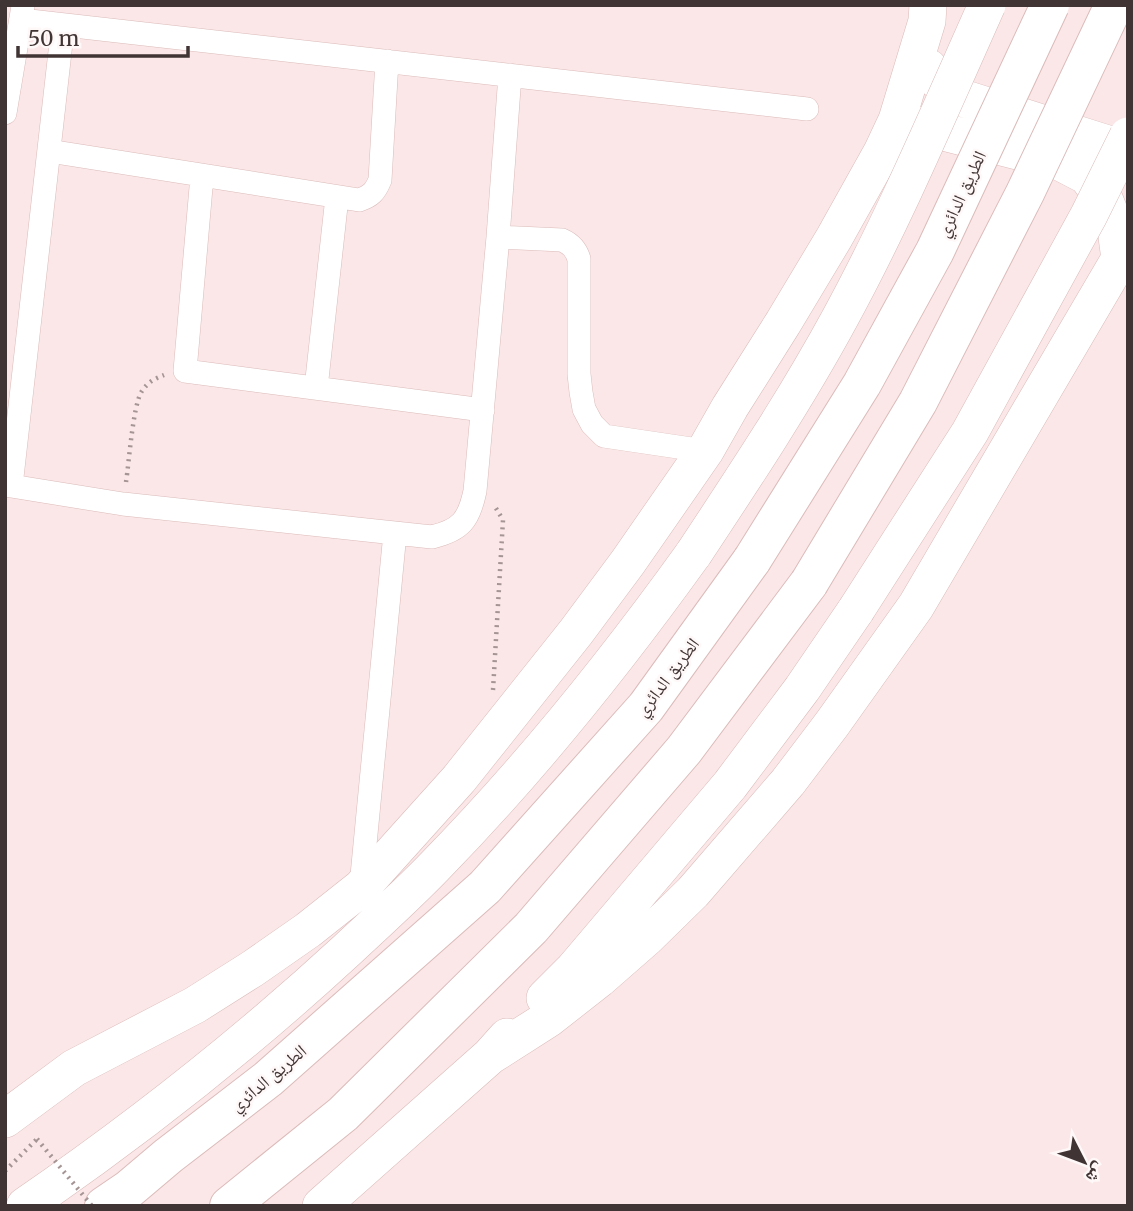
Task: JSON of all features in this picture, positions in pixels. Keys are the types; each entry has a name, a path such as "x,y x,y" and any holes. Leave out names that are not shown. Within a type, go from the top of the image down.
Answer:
{"highway":[{"path":"7,1115 74,1068 195,1005 308,930 361,888 460,779 628,562 705,451 783,323 834,238 897,120 919,53 928,5"},
{"path":"25,1206 105,1151 203,1076 297,996 407,894 478,820 611,664 694,553 773,433 841,316 901,196 987,5"},
{"name":"الطريق الدائري","path":"104,1206 268,1079 485,887 646,707 752,560 862,384 928,263 1050,5"},
{"path":"229,1206 343,1114 531,928 684,750 809,583 918,402 1026,193 1114,5"},
{"path":"919,53 939,82 959,97 1114,146 1128,145"},
{"path":"490,1056 548,1019 647,937 693,892 795,772 916,606 1124,252 1105,201 1087,176 1060,162 897,120"},
{"path":"321,1206 490,1056 573,969 730,785 802,690 970,432 1089,215 1128,136"}],"street":[{"path":"5,113 22,12 63,25 807,109"},
{"path":"63,25 8,486 123,504 432,537 449,533 463,522 472,508 475,491 510,75"},
{"path":"49,151 359,200 369,197 380,180 387,61"},
{"path":"202,176 185,371 483,410"},
{"path":"316,388 337,197"},
{"path":"498,237 562,240 577,253 579,374 584,409 592,424 604,436 705,451"},
{"path":"361,888 395,533"}],"path":[{"path":"123,504 140,393 151,380 185,371"},
{"path":"475,491 497,508 503,520 490,739"},
{"path":"5,1171 37,1139 92,1206"}]}
